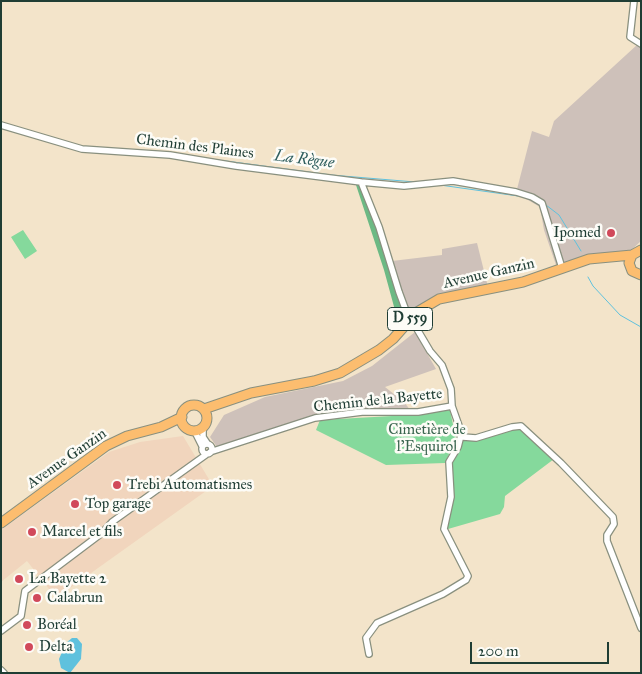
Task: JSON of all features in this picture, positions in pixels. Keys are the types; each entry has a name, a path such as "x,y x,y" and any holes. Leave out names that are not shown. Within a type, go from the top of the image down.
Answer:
{"main road":[{"name":"Avenue Ganzin","path":"1,524 106,446 127,436 161,427 182,417 185,409 190,406 197,405 206,413 226,402 251,393 314,381 340,373 379,350 423,307 440,299 506,287 589,259 637,253"},
{"path":"630,267 637,253"},
{"name":"Avenue Ganzin","path":"606,258 630,267 635,273 641,275"},
{"path":"182,417 194,428 206,413"},
{"name":"Avenue Ganzin","path":"161,427 194,428"}],"street":[{"path":"634,1 630,37 641,44"},
{"name":"Chemin des Plaines","path":"1,125 82,149 170,155 236,166 361,182 404,186 453,181 516,192 532,197 542,203 562,268"},
{"path":"361,182 379,227 399,292 410,319"},
{"path":"370,654 366,638 373,627 399,612 443,594 466,580 468,576 444,529 451,496 449,462 458,447 461,435 452,406 451,389 442,365 430,351 417,329"},
{"name":"Chemin de la Bayette","path":"207,449 221,450 315,418 362,412 418,412 452,406"},
{"path":"461,435 468,439 521,426 561,462 607,510 613,517 614,524 606,535 607,541 641,628"},
{"path":"1,631 21,616 25,591 44,574 198,458 207,449 194,428"}],"shaded area":[{"path":"638,44 641,46 641,241 628,253 596,255 556,265 544,230 540,207 516,193 532,131 549,137 554,121"},
{"path":"477,243 488,287 454,292 409,316 392,261 442,255 442,249"},
{"path":"415,332 436,369 385,387 404,402 411,411 315,415 217,447 210,437 224,415 265,397 343,381 372,366"},
{"path":"183,436 213,486 56,598 27,561 1,582 1,530 109,452 140,442"}],"green space":[{"path":"364,184 409,316 399,325 384,270 356,185"},
{"path":"23,230 37,251 25,259 11,237"},
{"name":"Cimetière de l'Esquirol","path":"450,410 456,439 445,463 386,465 316,430 320,420 410,415"},
{"path":"513,428 522,428 554,459 505,496 504,507 500,514 448,529 443,524 450,495 448,469 462,441"}],"water":[{"path":"72,638 77,638 82,644 81,659 70,673 61,668 59,659 66,643"}],"waterway":[{"name":"La Règue","path":"203,158 331,175 415,182"},
{"name":"La Règue","path":"440,185 518,196"},
{"name":"La Règue","path":"546,205 559,215 581,251"},
{"name":"La Règue","path":"588,277 593,286 620,315 641,327"}],"place":[{"name":"Ipomed","path":"611,233"},
{"name":"Trebi Automatismes","path":"117,485"},
{"name":"Top garage","path":"75,504"},
{"name":"Marcel et fils","path":"32,532"},
{"name":"La Bayette 2","path":"19,579"},
{"name":"Calabrun","path":"37,598"},
{"name":"Boréal","path":"27,625"},
{"name":"Delta","path":"29,647"}]}
